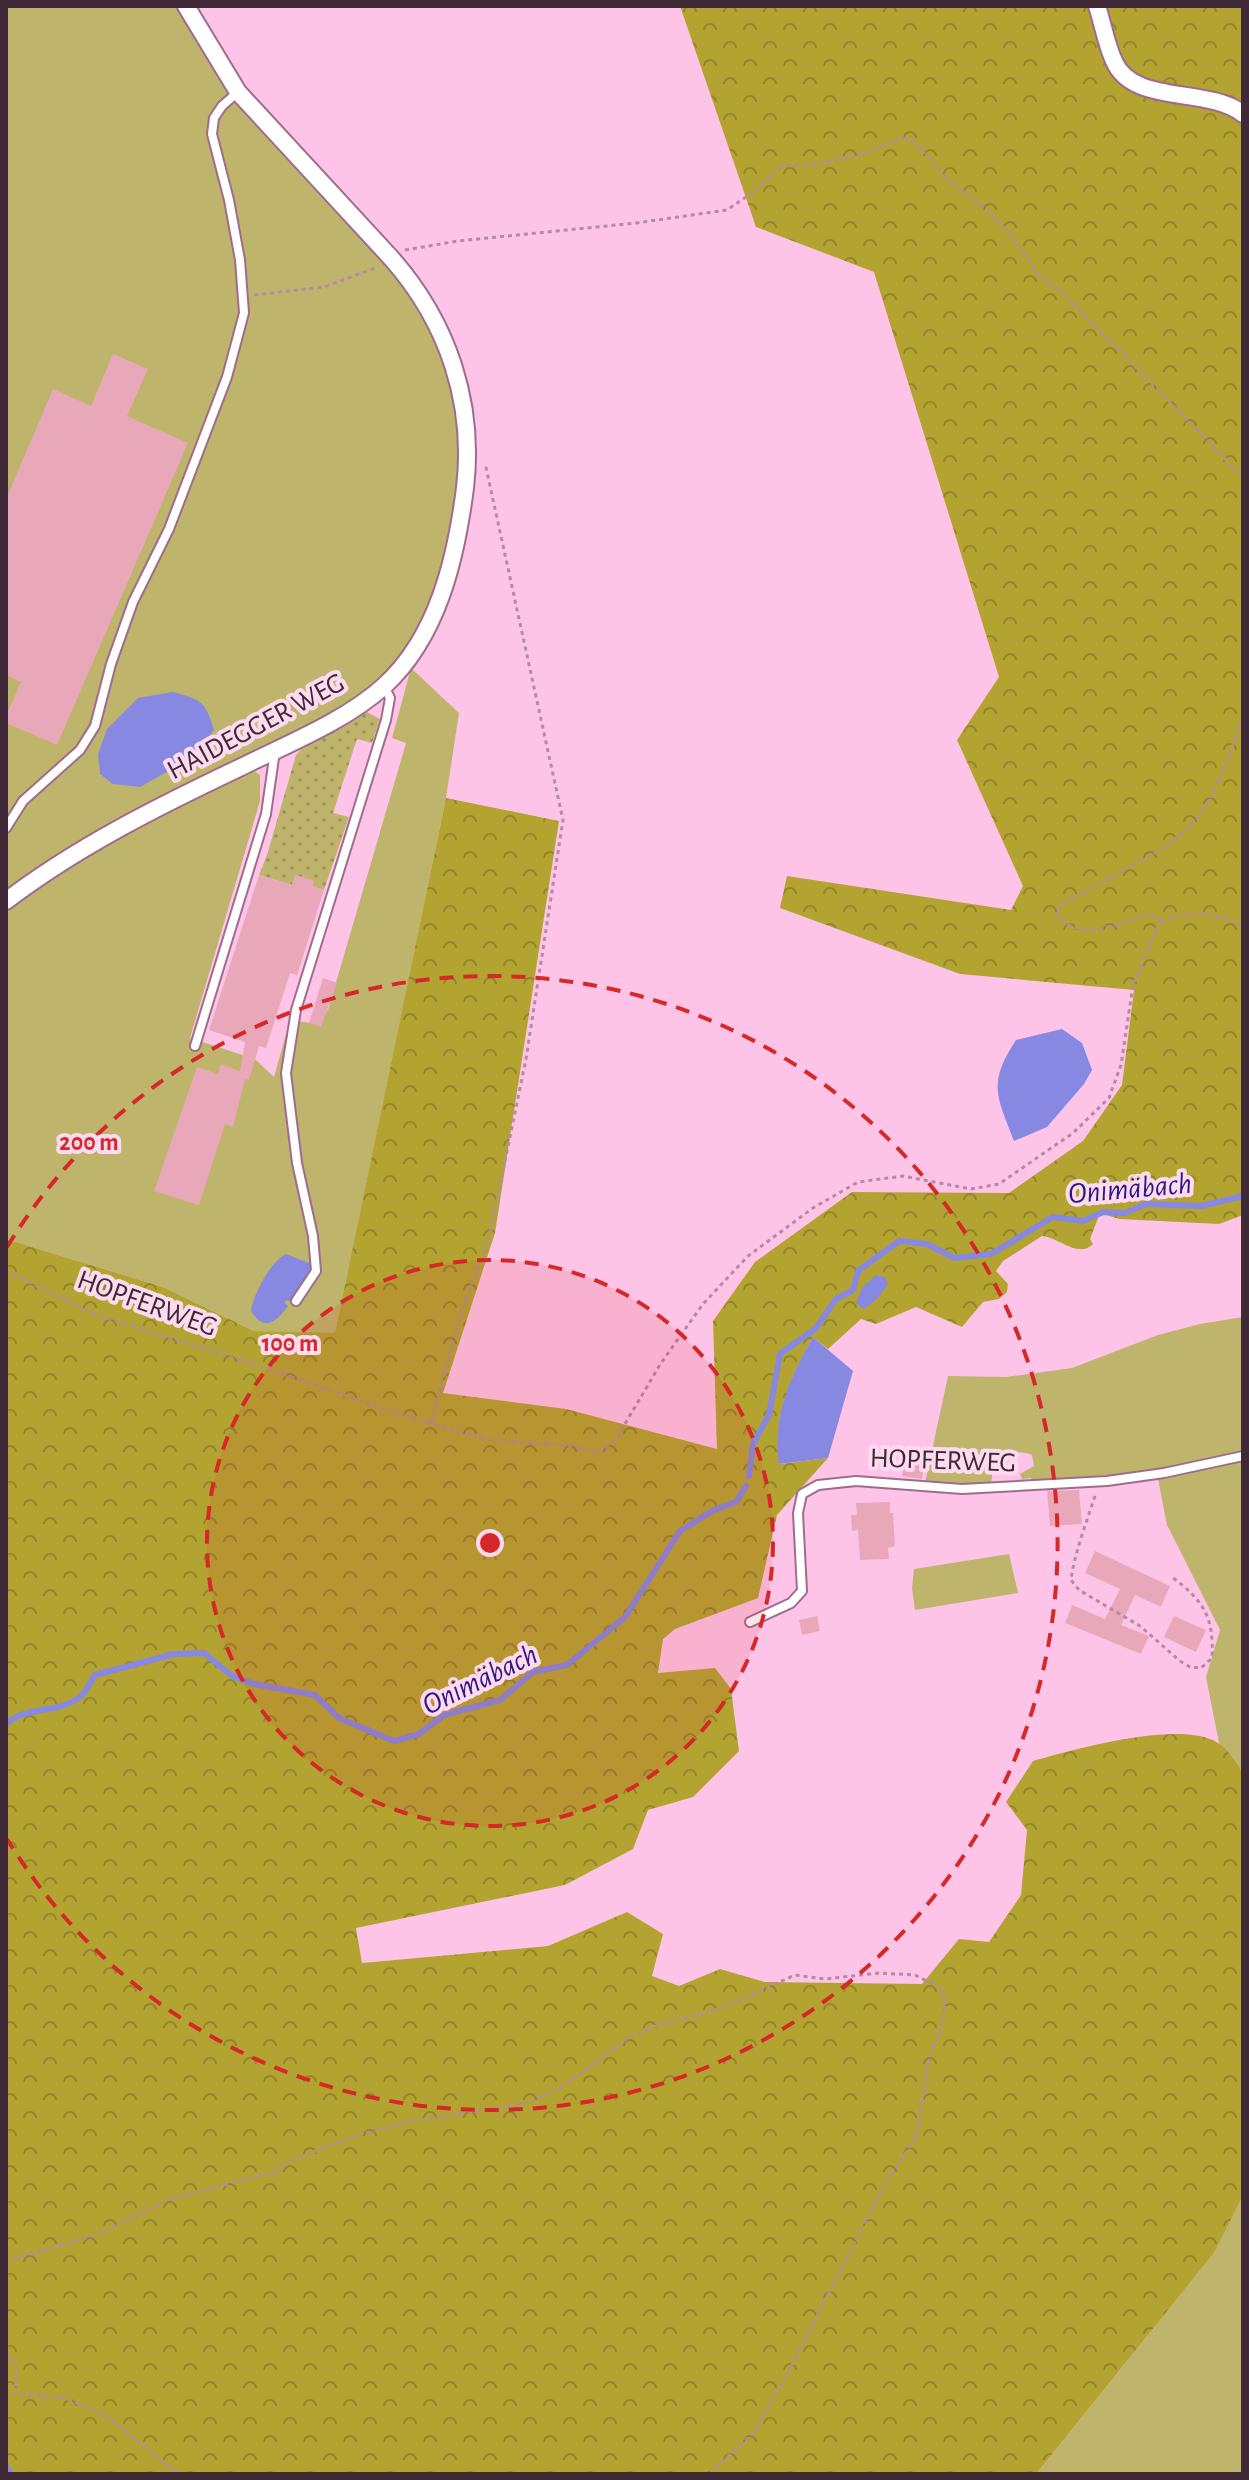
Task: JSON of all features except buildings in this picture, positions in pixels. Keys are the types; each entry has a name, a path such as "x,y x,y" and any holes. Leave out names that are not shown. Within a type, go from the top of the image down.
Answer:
{"street":[{"name":"HAIDEGGER WEG","path":"6,901 72,855 195,789 334,721 384,686 418,642 432,618 446,583 460,522 466,464 458,387 446,341 401,259 238,92 186,6"},
{"path":"1097,6 1114,62 1123,74 1143,87 1213,100 1243,114"}],"lane":[{"path":"6,828 23,801 80,750 95,726 111,664 133,602 169,529 215,412 244,313 235,230 212,134 214,118 238,92"},
{"path":"296,1301 316,1271 313,1236 297,1163 286,1073 296,1010 386,720 390,698 384,686"},
{"path":"195,1046 266,814 275,751"},
{"name":"HOPFERWEG","path":"750,1622 791,1603 802,1591 798,1513 802,1494 818,1485 856,1481 962,1489 1100,1481 1164,1473 1243,1456"}],"path":[{"path":"242,295 263,296 324,287 401,259 406,248 727,210 782,166 821,163 865,153 902,138 914,141 946,178 983,207 1013,237 1037,273 1065,295 1243,477"},
{"path":"432,1423 457,1325 490,1234 526,1059 563,820 485,462"},
{"path":"1243,717 1218,784 1195,820 1164,845 1065,903 1058,908 1056,915 1067,926 1089,931 1150,914 1160,921 1180,914 1216,915 1243,925"},
{"name":"HOPFERWEG","path":"6,1271 99,1316 483,1439 571,1446 601,1453 616,1439 661,1363 703,1304 748,1256 813,1208 858,1182 903,1176 971,1189 999,1184 1073,1133 1109,1098 1121,1065 1133,985 1160,921"},
{"path":"1100,1481 1082,1542 1073,1561 1071,1580 1079,1590 1140,1626 1180,1661 1190,1667 1201,1668 1212,1658 1213,1634 1206,1611 1192,1592 1172,1577"},
{"path":"6,2261 96,2235 170,2199 274,2172 312,2151 377,2129 528,2103 580,2074 628,2038 652,2027 722,2008 795,1975 825,1979 879,1973 915,1975 941,1988 946,2004 929,2058 917,2135 882,2189 754,2432 710,2474"},
{"path":"6,2357 11,2357 17,2369 15,2393 65,2398 105,2415 179,2474"}],"shaded area":[{"path":"6,6 179,6 229,81 433,314 466,448 446,583 384,686 6,901"},
{"path":"411,668 459,713 446,798 335,1334 254,1331 163,1287 6,1239 6,912 73,864 198,794 251,769 260,775 260,801 190,1038 255,1059 274,1077 290,1020 311,1023 328,1010 406,743 392,738"},
{"path":"361,709 380,719 372,743 357,739 333,813 349,817 324,890 312,886 313,881 296,875 292,885 259,875 296,755 307,743"},
{"path":"1243,1317 1243,1452 1137,1473 1032,1481 1031,1478 1022,1479 1020,1474 1034,1466 1032,1455 1017,1452 994,1461 991,1484 925,1483 948,1376 1006,1377 1072,1368 1158,1335"},
{"path":"1243,1456 1243,1772 1219,1743 1206,1677 1220,1630 1167,1525 1157,1474"},
{"path":"1009,1554 1018,1593 915,1610 912,1588 914,1569"},
{"path":"1243,2196 1243,2474 1036,2474 1214,2253"}],"green space":[{"path":"680,6 1243,6 1243,1215 1219,1224 1119,1219 1100,1213 1090,1239 1093,1244 1087,1248 1075,1249 1042,1236 1003,1261 996,1271 1008,1284 1007,1292 999,1299 983,1302 962,1327 916,1307 876,1324 861,1319 828,1349 813,1337 785,1398 779,1430 780,1464 828,1458 777,1515 758,1598 675,1629 663,1639 658,1673 715,1668 731,1689 739,1751 693,1797 648,1810 633,1849 565,1885 356,1928 362,1963 548,1946 627,1912 663,1934 652,1976 679,1986 720,1969 765,1982 922,1984 959,1939 989,1942 1021,1895 1027,1830 1006,1802 1033,1761 1128,1738 1180,1734 1202,1736 1222,1746 1243,1772 1243,2196 1214,2253 1036,2474 6,2474 6,1239 163,1287 254,1331 335,1333 446,798 559,821 495,1233 443,1393 566,1409 717,1449 713,1321 755,1262 852,1192 1009,1193 1083,1141 1122,1085 1134,990 960,974 780,908 787,876 1011,910 1023,886 957,740 999,677 874,272 756,227"}],"water":[{"path":"173,692 201,703 214,730 193,757 140,787 113,784 100,774 98,754 107,729 138,698"},
{"path":"1062,1029 1082,1043 1092,1070 1047,1127 1014,1141 998,1090 1001,1068 1016,1040"},
{"path":"286,1254 311,1264 313,1270 290,1301 284,1302 288,1306 280,1316 271,1322 261,1322 251,1311 255,1296 269,1271"},
{"path":"876,1275 885,1277 888,1284 878,1298 864,1309 856,1303 862,1288"},
{"path":"813,1337 853,1371 828,1458 779,1464 778,1430 785,1398"}],"waterway":[{"name":"Onimäbach","path":"749,1476 753,1444 769,1415 780,1354 816,1328 836,1299 853,1290 858,1271 899,1241 927,1244 954,1258 991,1254 1053,1217 1083,1221 1103,1212 1125,1213 1146,1204 1201,1206 1243,1196"},
{"name":"Onimäbach","path":"6,1724 24,1714 71,1702 82,1695 95,1675 174,1654 204,1653 232,1676 254,1684 315,1695 339,1718 394,1741 419,1734 444,1715 500,1700 533,1672 567,1665 625,1617 680,1531 714,1510 736,1502 746,1486"},
{"path":"6,2466 11,2474"}]}
